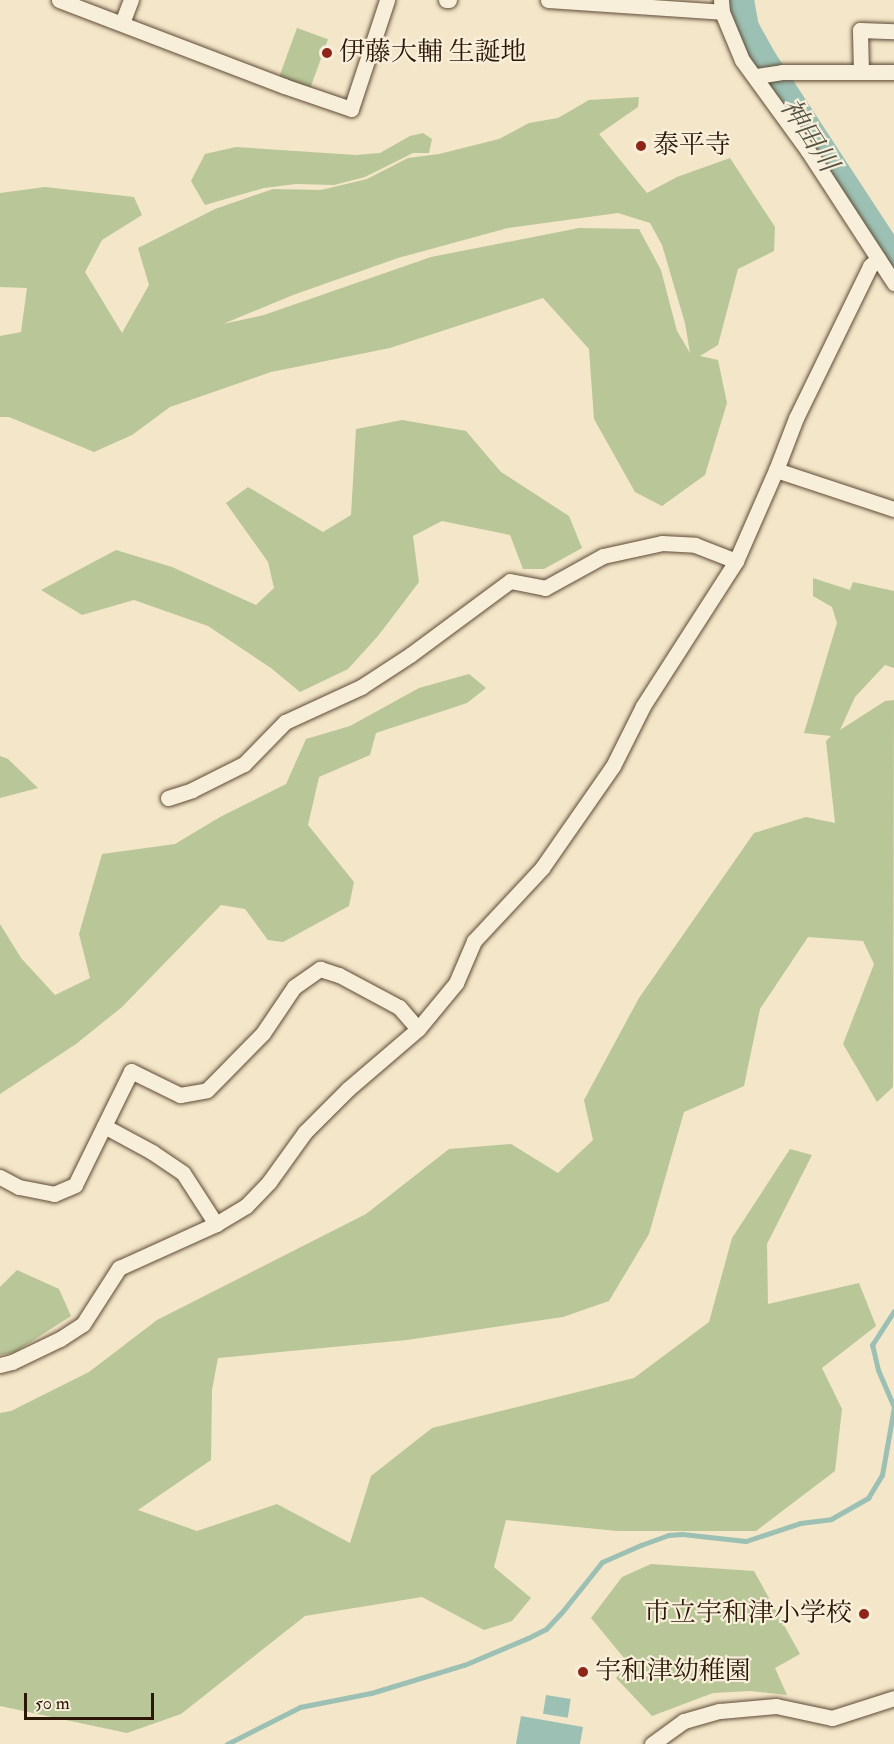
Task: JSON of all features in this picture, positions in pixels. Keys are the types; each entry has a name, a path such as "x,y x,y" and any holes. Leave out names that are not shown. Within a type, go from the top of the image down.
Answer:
{"street":[{"path":"59,0 241,70 351,109 387,0"},
{"path":"122,23 131,0"},
{"path":"548,0 721,6 742,60 759,76 894,283"},
{"path":"861,72 860,30 894,31"},
{"path":"759,76 777,73 894,72"},
{"path":"0,1365 12,1362 60,1339 83,1324 119,1268 216,1224 246,1206 269,1182 304,1132 348,1089 418,1029 456,983 474,941 542,868 613,766 643,706 736,561 777,470 796,418 870,266 878,259"},
{"path":"777,470 894,509"},
{"path":"168,798 192,790 244,764 285,722 362,687 410,655 510,581 545,588 603,556 662,543 695,545 736,561"},
{"path":"0,1177 19,1187 54,1194 75,1185 131,1071 180,1095 207,1090 263,1033 294,987 320,969 339,975 399,1007 418,1029"},
{"path":"104,1126 183,1173 216,1224"},
{"path":"652,1744 684,1721 720,1711 776,1706 832,1718 894,1698"}],"green space":[{"path":"297,28 328,39 310,89 279,78"},
{"path":"639,97 638,107 599,134 647,193 677,177 730,158 775,227 774,251 738,269 718,345 700,356 718,360 727,403 705,475 662,506 635,492 594,419 589,349 543,298 390,348 271,372 170,407 132,435 94,452 9,417 0,417 0,336 21,332 27,288 0,287 0,193 45,187 134,197 142,215 102,240 85,272 122,333 149,285 138,248 215,209 273,189 321,190 367,179 408,158 439,154 499,139 529,123 558,118 589,100","holes":["618,213 650,223 662,245 685,323 690,353 677,331 661,270 639,229 579,228 431,257 264,315 223,324 293,295 398,258 508,228"]},
{"path":"423,133 432,139 429,153 413,153 365,177 334,185 296,184 264,188 205,205 191,181 205,154 236,147 356,155 380,153 410,136"},
{"path":"402,420 466,431 501,472 569,516 582,548 544,569 523,569 510,535 442,521 413,536 419,582 378,636 348,669 300,692 271,668 208,626 134,600 82,615 41,590 116,550 172,567 256,605 274,588 268,562 226,503 248,487 323,532 351,515 356,429"},
{"path":"813,578 850,590 853,582 894,591 894,668 885,665 855,697 840,730 885,701 894,700 893,1087 877,1102 843,1044 874,964 863,941 808,937 760,1009 744,1086 684,1112 649,1234 609,1301 563,1317 407,1340 218,1358 212,1390 211,1460 138,1510 197,1531 277,1504 350,1543 371,1476 432,1428 634,1378 709,1322 732,1238 790,1149 812,1155 767,1244 768,1304 859,1283 876,1326 822,1368 842,1409 835,1471 756,1531 617,1531 506,1520 494,1567 531,1598 512,1621 484,1630 422,1597 305,1616 181,1714 127,1733 0,1706 0,1413 11,1411 89,1372 157,1320 366,1214 449,1149 511,1144 558,1173 593,1140 584,1100 639,998 754,833 806,817 835,823 826,741 831,736 804,733 837,623 832,607 813,596"},
{"path":"469,674 486,688 467,703 376,733 370,755 319,777 308,825 354,882 349,906 283,942 268,940 245,909 221,905 122,1007 76,1044 0,1094 0,924 21,958 55,995 90,978 79,934 102,854 175,844 220,817 286,784 306,739 350,726 419,688"},
{"path":"0,756 8,759 38,788 0,798"},
{"path":"17,1270 59,1289 71,1316 15,1352 0,1355 0,1287"},
{"path":"651,1564 754,1571 800,1654 775,1668 787,1695 750,1691 713,1693 652,1716 616,1678 629,1664 591,1618 622,1577"}],"water":[{"path":"546,1695 571,1699 568,1718 543,1714"},
{"path":"521,1716 583,1727 580,1744 516,1744"}],"waterway":[{"name":"神田川","path":"738,0 743,28 762,62 894,264"},
{"path":"227,1744 300,1707 371,1693 464,1665 528,1638 546,1629 602,1562 641,1545 669,1535 682,1534 746,1541 800,1523 831,1519 868,1498 882,1475 894,1407 878,1370 872,1345 894,1311"}],"place":[{"name":"伊藤大輔 生誕地","path":"327,53"},
{"name":"泰平寺","path":"641,146"},
{"name":"市立宇和津小学校","path":"864,1614"},
{"name":"宇和津幼稚園","path":"583,1672"}]}
